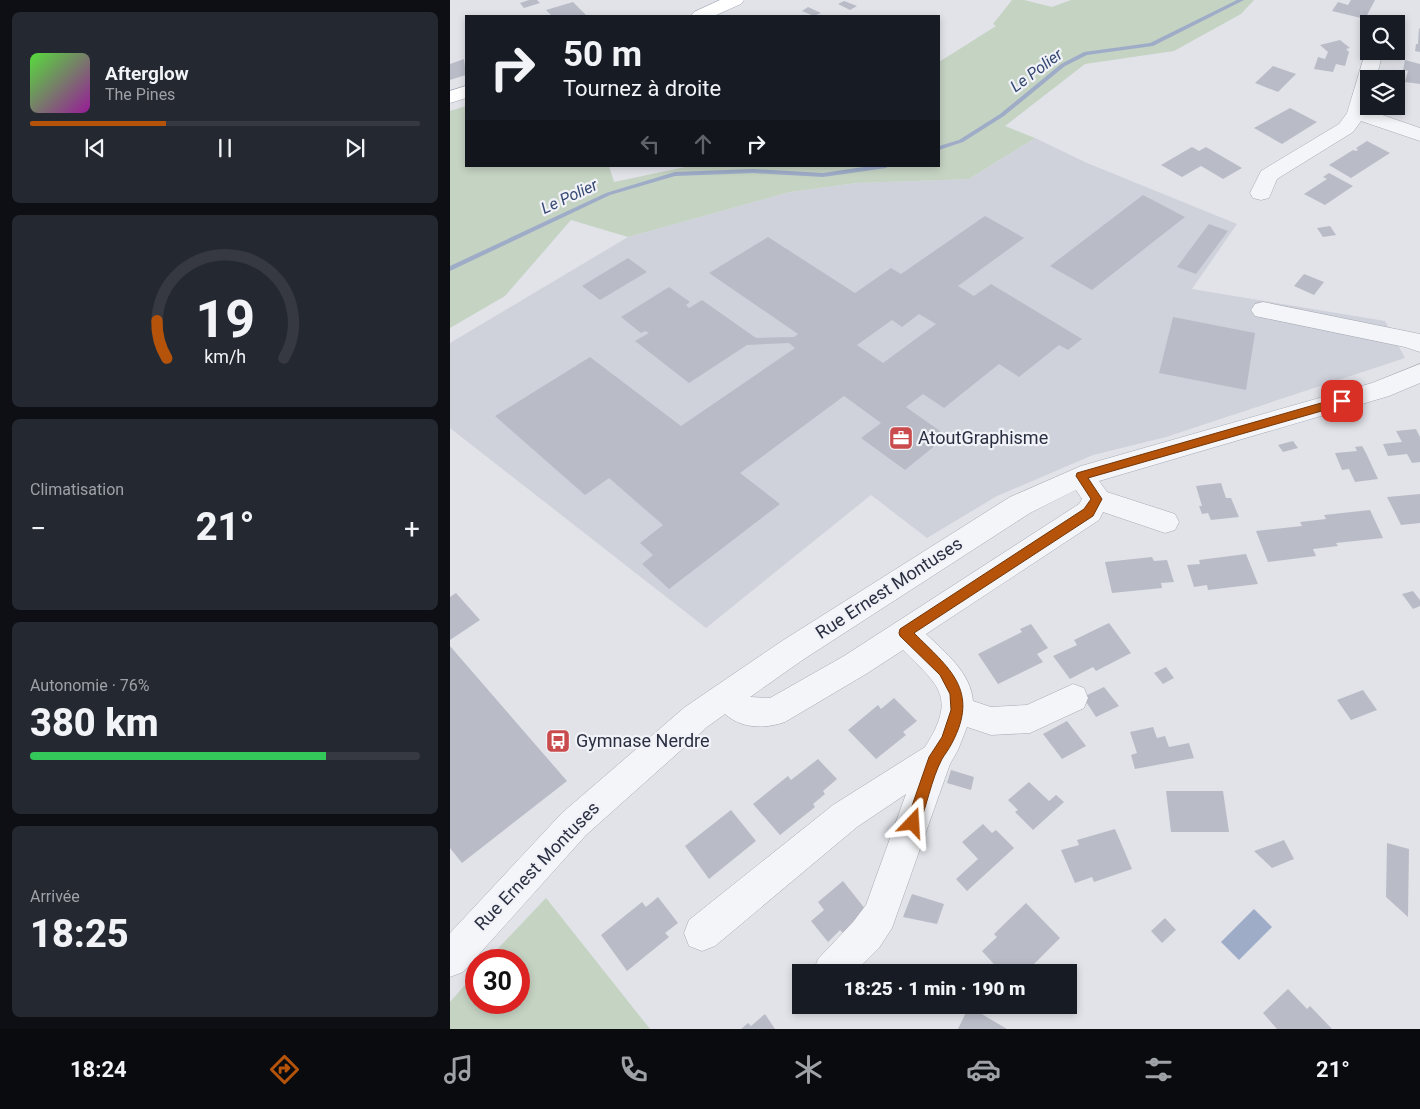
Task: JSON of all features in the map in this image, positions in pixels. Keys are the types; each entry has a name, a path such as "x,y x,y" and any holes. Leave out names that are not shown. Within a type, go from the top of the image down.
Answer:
{"main road":[{"path":"702,15 734,0"},
{"path":"450,97 465,92"}],"street":[{"path":"1260,193 1268,176 1346,128 1357,112 1371,60"},
{"path":"1357,112 1420,135"},
{"path":"1263,310 1411,340 1420,344"},
{"name":"Rue Ernest Montuses","path":"450,959 574,824 696,717 793,650 1020,505 1089,487 1380,390 1420,373"},
{"path":"726,696 745,712 774,712 855,665 1088,512 1089,487 1165,522"},
{"path":"839,964 866,936 880,916 936,757 947,740 958,710 957,693 944,671 905,633"},
{"path":"958,710 991,721 1030,719 1073,698"},
{"path":"702,933 845,816 936,757"}],"shaded area":[{"path":"1035,138 1087,163 1237,224 1192,289 1385,321 1405,358 1166,437 1093,455 997,496 927,538 871,495 706,628 450,428 450,343 628,237 790,192 857,183 969,179"}],"green space":[{"path":"1012,0 1024,0 1052,7 1071,0 1254,0 1241,14 1174,51 1085,64 1005,126 1035,138 969,179 857,183 790,192 628,237 571,220 505,296 450,328 450,111 465,106 465,167 609,167 614,182 685,167 940,167 940,61 996,26 993,24"},
{"path":"546,898 650,1029 450,1029 450,1002 465,985 465,1014 530,1014 530,949 497,949"}],"water":[{"path":"1254,909 1272,927 1239,960 1221,942"}],"building":[{"path":"537,0 540,3 524,8 520,3"},
{"path":"1351,0 1375,0 1367,15 1360,15 1360,18 1332,11 1338,2 1348,5"},
{"path":"844,1 857,6 850,10 838,4"},
{"path":"573,2 586,15 551,15 546,10"},
{"path":"808,7 821,13 812,15 802,11"},
{"path":"1419,28 1420,52 1415,51 1416,44 1418,44"},
{"path":"1340,40 1350,48 1346,49 1349,52 1345,66 1336,64 1333,72 1314,69 1318,57 1325,59 1328,52 1320,45"},
{"path":"464,59 465,75 450,80 450,64"},
{"path":"1405,60 1420,64 1420,84 1405,82 1408,71 1403,70"},
{"path":"1273,66 1296,74 1278,92 1255,83"},
{"path":"1290,108 1317,122 1282,144 1254,128"},
{"path":"1367,141 1390,153 1351,178 1329,165 1353,150 1358,150 1356,148"},
{"path":"1192,147 1199,151 1206,147 1242,168 1223,179 1201,166 1182,177 1161,165"},
{"path":"1329,173 1353,186 1325,205 1304,194 1327,179 1323,177"},
{"path":"1143,195 1185,217 1092,290 1050,266"},
{"path":"985,216 1024,238 958,286 974,296 991,284 1082,339 1068,350 1059,345 1019,377 999,364 944,408 923,394 906,407 947,436 905,470 861,438 881,423 844,396 740,473 780,504 669,589 642,564 653,555 640,543 663,525 609,478 585,495 495,416 590,357 681,426 795,348 789,343 747,345 689,383 635,341 649,333 645,331 641,333 621,317 669,287 690,302 686,305 689,308 702,300 756,338 794,337 798,334 709,273 768,237 855,293 891,268 901,274","holes":["919,314 936,324 883,363 857,345 892,320 902,327"]},
{"path":"1209,224 1228,231 1196,274 1177,267"},
{"path":"1330,226 1336,235 1323,237 1317,228"},
{"path":"628,258 647,272 600,300 582,286"},
{"path":"1304,274 1324,282 1314,295 1294,286"},
{"path":"1173,317 1255,333 1246,390 1159,373"},
{"path":"1416,429 1420,437 1420,462 1412,463 1407,454 1388,456 1383,444 1402,442 1396,431"},
{"path":"1293,441 1298,448 1283,452 1278,445"},
{"path":"1362,446 1378,479 1355,482 1349,469 1342,470 1335,453 1357,451 1355,447"},
{"path":"1221,483 1226,498 1231,498 1239,517 1211,520 1208,513 1202,514 1199,506 1202,506 1196,486"},
{"path":"1420,494 1420,523 1401,525 1387,497"},
{"path":"1370,510 1383,538 1336,543 1338,546 1313,549 1316,556 1268,562 1256,531 1302,526 1300,522 1326,519 1324,515"},
{"path":"1246,554 1258,584 1208,590 1207,585 1194,587 1187,565 1200,564 1199,560"},
{"path":"1152,557 1154,561 1167,560 1174,582 1161,583 1162,588 1112,593 1105,562"},
{"path":"1413,591 1420,600 1420,606 1413,609 1402,594"},
{"path":"456,593 480,620 450,640 450,597"},
{"path":"1109,623 1131,653 1096,671 1093,667 1070,679 1053,656 1077,645 1074,640"},
{"path":"1031,624 1048,648 1037,654 1043,662 998,684 978,654 1022,632 1020,629"},
{"path":"450,646 567,781 462,863 450,848"},
{"path":"1166,667 1174,678 1163,684 1154,673"},
{"path":"1104,687 1119,706 1096,717 1083,697"},
{"path":"1363,690 1377,710 1351,720 1337,700"},
{"path":"894,698 917,721 903,732 906,735 876,759 848,730 878,705 881,709"},
{"path":"1067,721 1086,746 1062,759 1043,734"},
{"path":"1153,727 1157,738 1165,736 1169,747 1189,743 1194,758 1135,769 1131,755 1137,753 1130,732"},
{"path":"818,759 837,779 823,791 825,794 813,804 815,807 780,835 753,804 788,776 791,780"},
{"path":"951,770 974,777 971,790 947,783"},
{"path":"1029,782 1049,801 1056,795 1064,802 1033,830 1015,812 1018,810 1008,800"},
{"path":"1166,791 1223,791 1229,832 1171,832"},
{"path":"731,810 756,841 709,879 685,846"},
{"path":"983,824 992,833 996,830 1014,848 967,891 956,879 978,859 962,842"},
{"path":"1115,829 1132,869 1094,882 1092,877 1075,883 1061,850 1079,845 1077,840"},
{"path":"1284,840 1294,859 1272,868 1254,851"},
{"path":"1387,843 1409,849 1408,917 1386,897"},
{"path":"843,881 870,915 846,936 840,930 828,942 811,921 824,910 818,902"},
{"path":"912,894 944,904 937,924 903,917"},
{"path":"658,897 678,923 665,933 669,937 627,971 601,935 642,902 646,907"},
{"path":"1026,903 1060,938 1034,964 994,964 982,951 997,937 994,934"},
{"path":"1165,918 1176,930 1162,943 1151,931"},
{"path":"1288,989 1307,1009 1310,1006 1332,1029 1277,1029 1263,1013"},
{"path":"765,1014 775,1029 741,1029 748,1023 751,1026"},
{"path":"965,1014 982,1014 1007,1029 958,1029"}],"waterway":[{"name":"Le Polier","path":"940,148 961,141 1002,115 1063,65 1086,53 1151,45 1241,0"},
{"name":"Le Polier","path":"450,269 608,194 675,174 753,171 823,175 879,167"}],"place":[{"name":"AtoutGraphisme","path":"901,438"},
{"name":"Gymnase Nerdre","path":"558,741"}],"route":[{"path":"913,823 936,757 947,740 958,710 957,693 944,671 905,633 1088,512 1097,499 1081,476 1342,401"}]}
